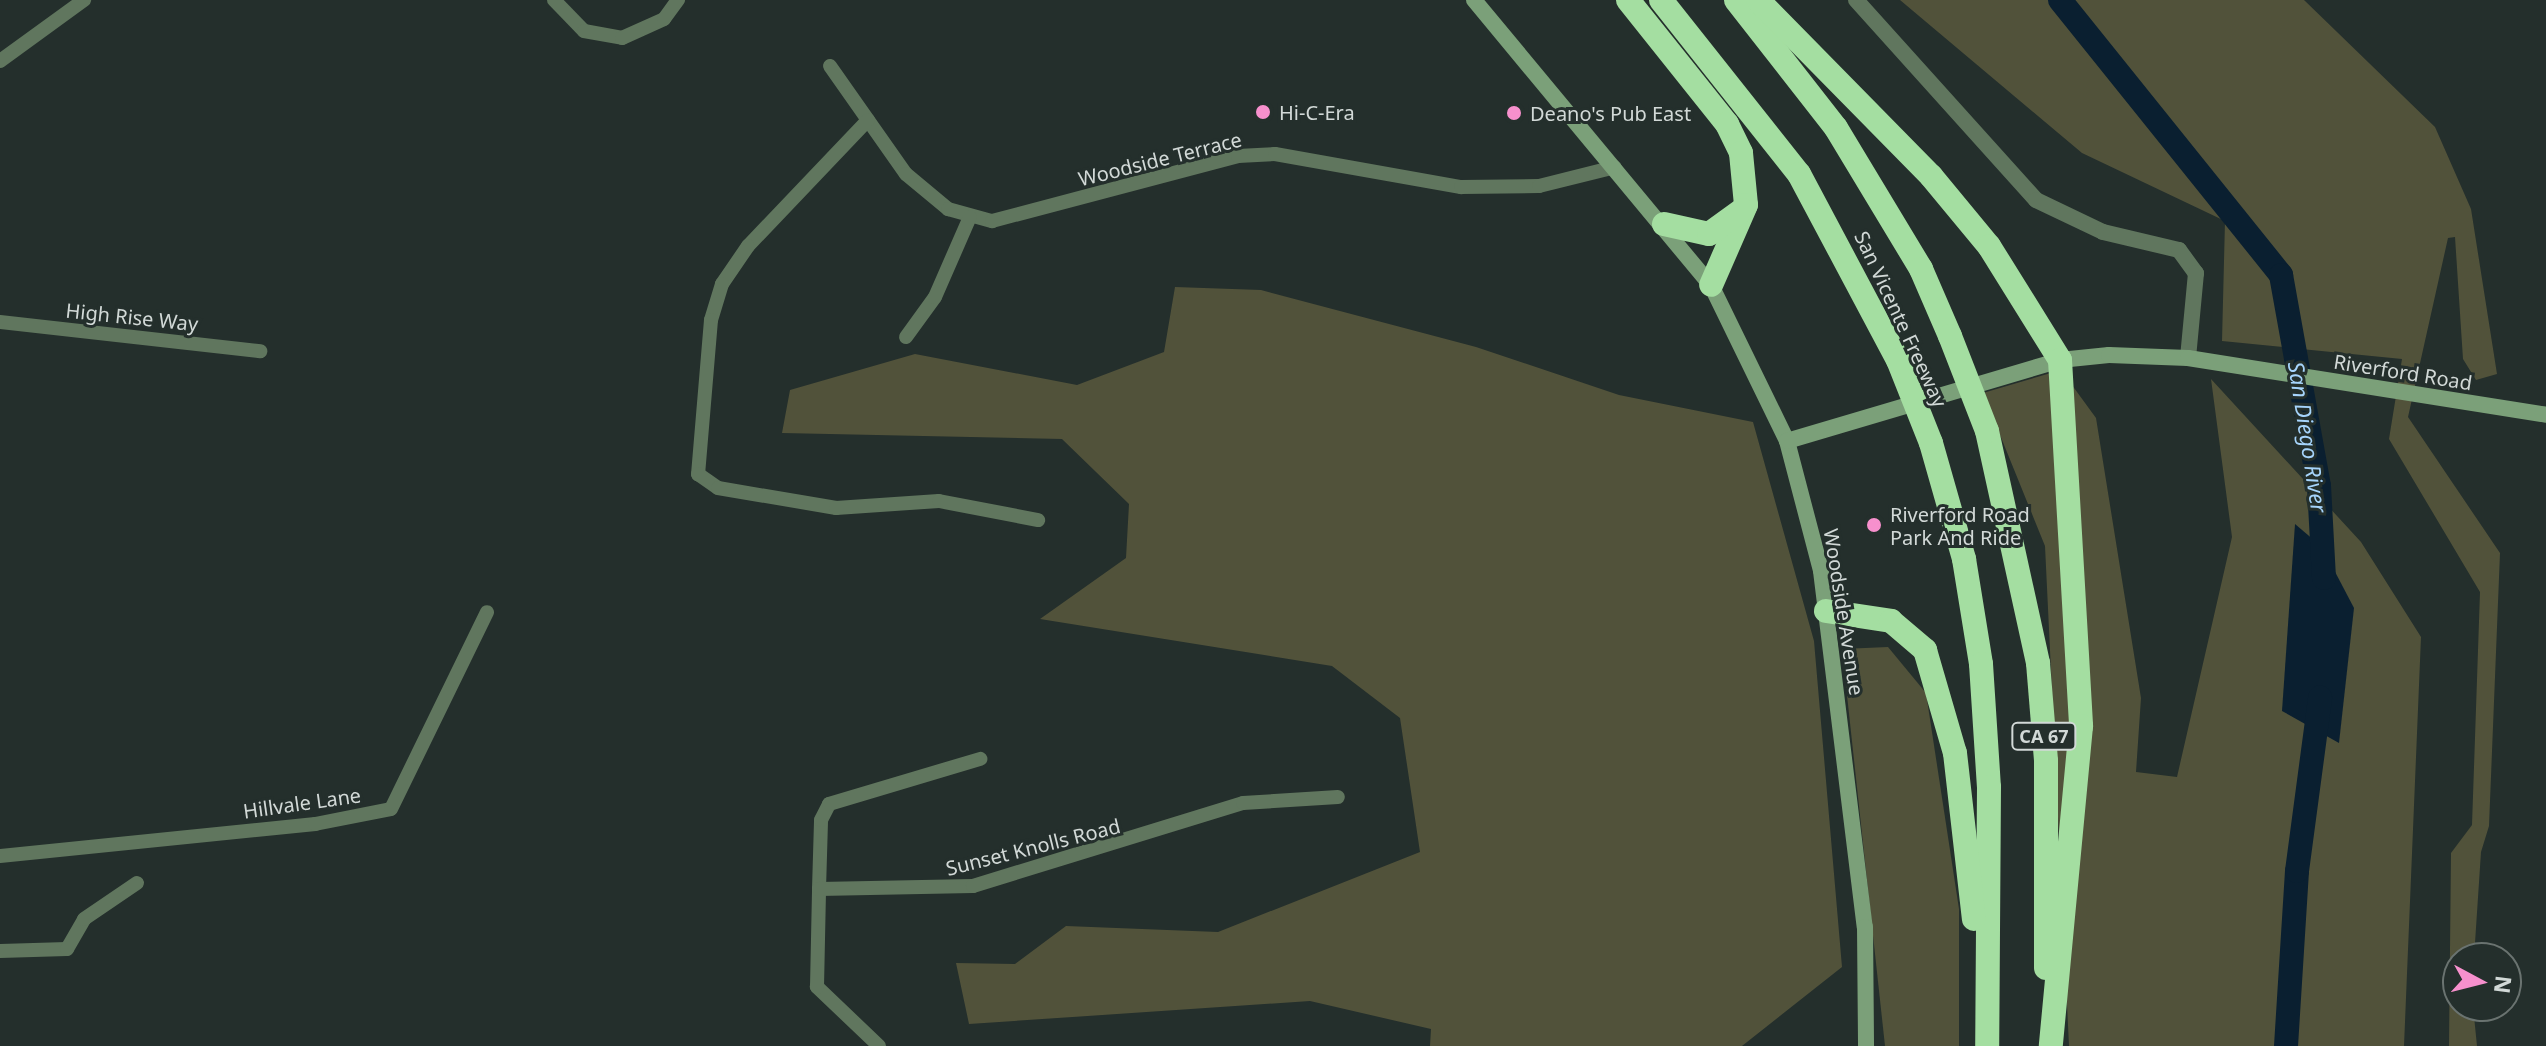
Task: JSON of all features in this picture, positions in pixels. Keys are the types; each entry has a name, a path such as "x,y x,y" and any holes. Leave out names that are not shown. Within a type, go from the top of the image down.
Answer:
{"highway":[{"path":"1628,0 1727,124 1741,153 1746,205 1711,285"},
{"name":"San Vicente Freeway","path":"1661,0 1799,174 1898,360 1931,443 1964,559 1981,664 1989,787 1987,1046"},
{"name":"San Vicente Freeway","path":"1736,0 1836,128 1921,269 1987,431 2038,663 2046,761 2048,1046"},
{"path":"1758,0 1931,176 1989,246 2060,360 2081,726 2048,1046"},
{"path":"1664,224 1709,234 1746,205"},
{"path":"1826,611 1891,621 1912,633 1938,681 1967,828 1980,1046"}],"main road":[{"name":"Woodside Avenue","path":"1474,0 1664,224 1711,285 1787,441 1826,611 1865,927 1866,1046"},
{"name":"Riverford Road","path":"1787,441 2060,360 2188,358 2546,415"}],"street":[{"path":"0,61 84,0"},
{"path":"554,0 584,31 622,38 654,26 678,0"},
{"path":"1856,0 2036,200 2103,232 2179,250 2196,273 2188,358"},
{"name":"Woodside Terrace","path":"830,66 906,174 948,209 992,221 1238,156 1275,154 1461,187 1539,186 1615,167"},
{"path":"868,120 748,246 722,284 711,320 698,474 718,488 836,508 939,501 1038,520"},
{"path":"906,337 935,297 970,217"},
{"name":"High Rise Way","path":"0,322 260,351"},
{"name":"Hillvale Lane","path":"0,856 315,824 391,809 487,612"},
{"path":"879,1046 817,987 821,820 829,804 980,759"},
{"name":"Sunset Knolls Road","path":"819,889 973,886 1243,803 1338,797"},
{"path":"0,951 67,949 84,919 137,883"}],"green space":[{"path":"1900,0 2304,0 2435,127 2471,209 2497,374 2476,380 2463,359 2455,237 2448,238 2408,417 2500,553 2489,826 2481,852 2475,942 2450,942 2451,853 2472,825 2480,592 2389,439 2402,359 2222,341 2225,221 2082,153"},
{"path":"1175,287 1261,290 1476,347 1619,395 1753,422 1814,641 1842,967 1742,1046 1430,1046 1431,1029 1310,1001 969,1024 956,963 1015,964 1066,926 1218,932 1420,852 1400,718 1332,666 1040,619 1126,558 1129,504 1062,439 782,433 790,390 915,354 1077,385 1164,352"},
{"path":"2061,370 2096,418 2141,698 2136,772 2177,777 2232,537 2211,379 2361,542 2421,637 2404,1046 2069,1046 2045,546 1983,393"},
{"path":"1888,647 1926,693 1959,909 1959,1046 1885,1046 1842,649"},
{"path":"2449,1022 2475,1022 2477,1046 2449,1046"}],"water":[{"path":"2295,524 2322,547 2354,608 2339,743 2282,711"}],"waterway":[{"name":"San Diego River","path":"2060,0 2281,275 2319,486 2324,578"},
{"name":"San Diego River","path":"2286,1046 2297,871 2320,698"}],"place":[{"name":"Hi-C-Era","path":"1263,112"},
{"name":"Deano's Pub East","path":"1514,113"},
{"name":"Riverford Road Park And Ride","path":"1874,525"}]}
